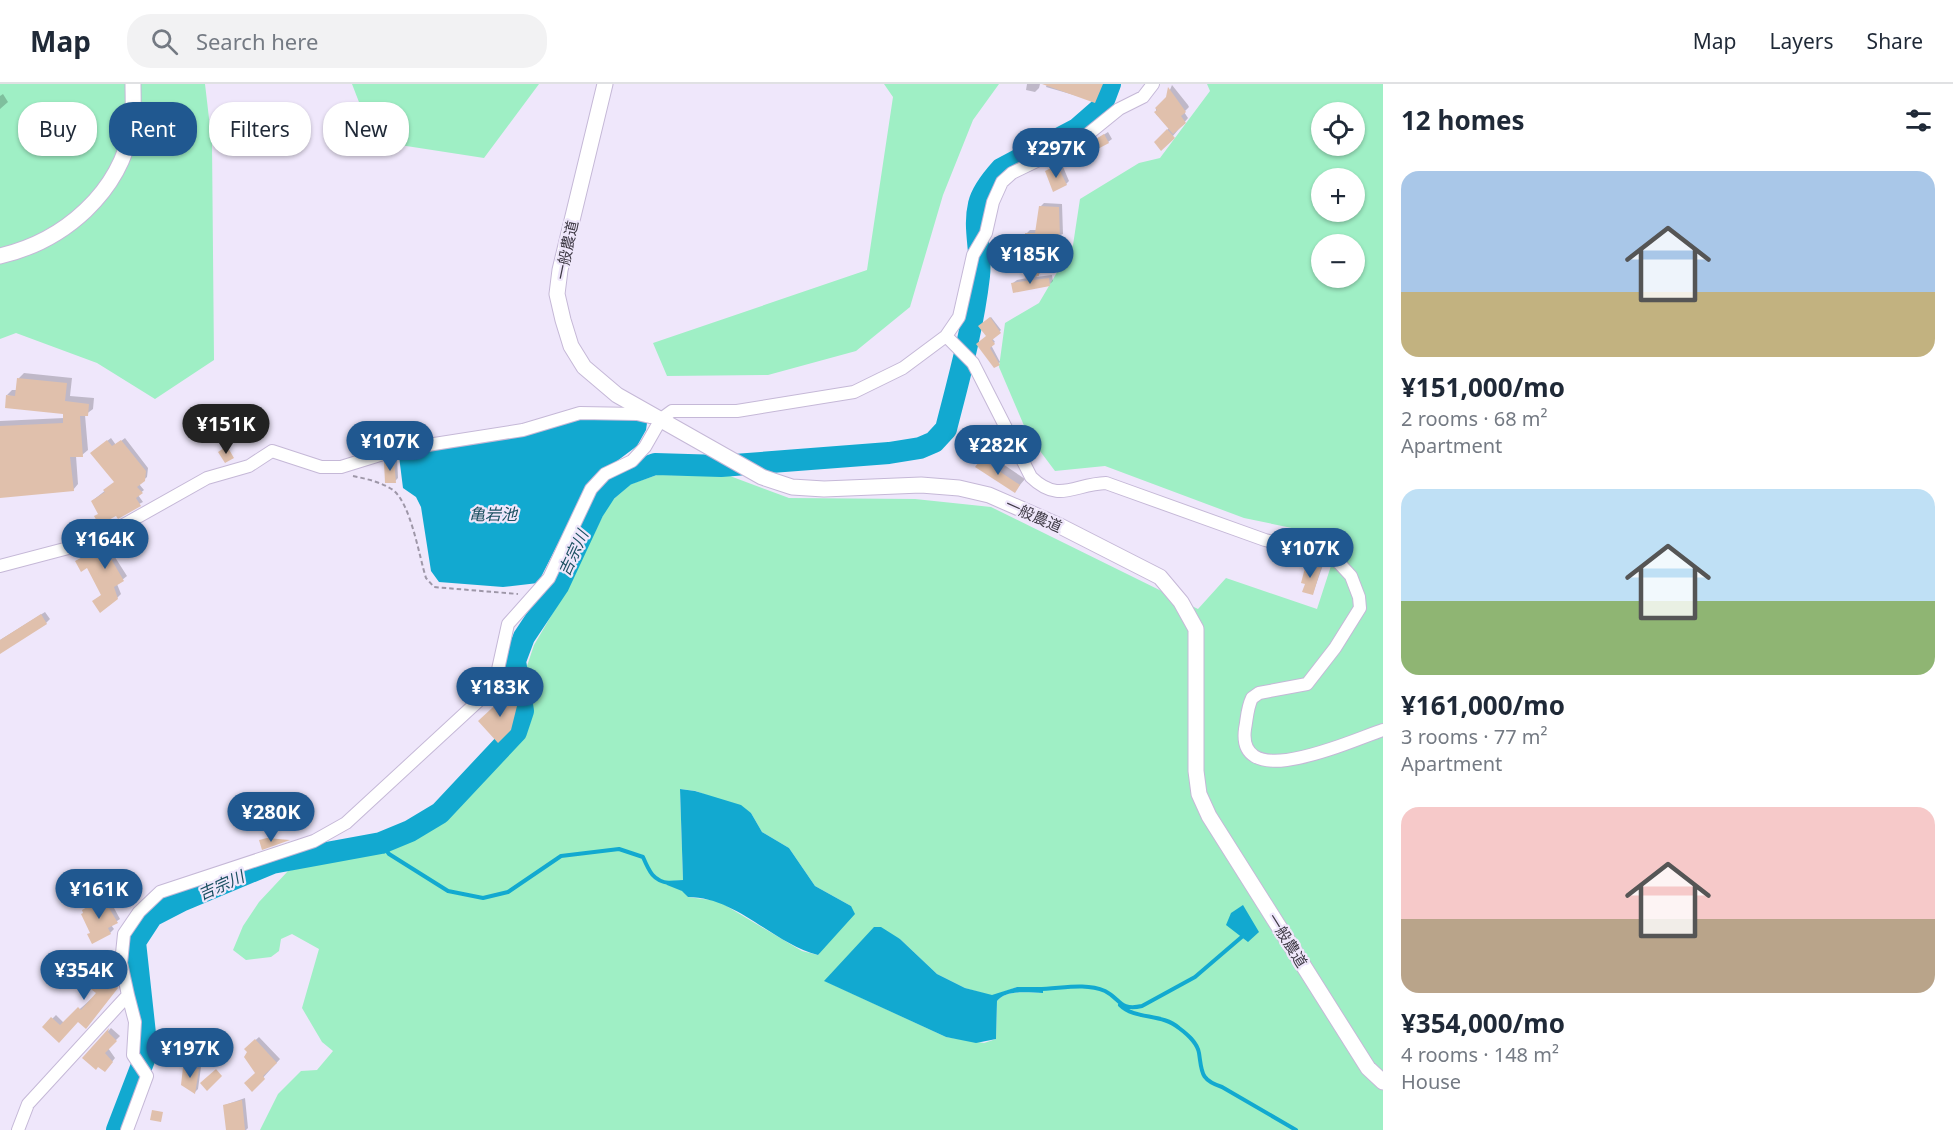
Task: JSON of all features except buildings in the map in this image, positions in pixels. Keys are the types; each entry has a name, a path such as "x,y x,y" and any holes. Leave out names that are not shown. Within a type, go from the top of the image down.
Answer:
{"street":[{"path":"0,256 52,237 81,215 107,188 122,158 132,126 133,84"},
{"name":"一般農道","path":"605,84 560,270 557,294 571,346 584,367 617,395 753,472 792,487 824,489 921,485 959,488 990,495 1060,526 1160,577 1181,602 1196,629 1196,771 1199,794 1209,816 1368,1068 1383,1082"},
{"path":"127,1130 147,1076 133,1055 135,1022 121,963 124,934 139,912 160,892 314,841 346,823 487,693 497,674 508,624 549,578 591,489 605,474 632,460 661,419 672,411 737,411 854,392 903,368 946,336 959,317 973,255 982,238 1002,182 1012,173 1082,139 1119,109 1143,97 1153,84"},
{"path":"946,336 960,347 973,363 1031,477 1042,487 1056,493 1106,483 1265,540 1327,555 1351,576 1359,597 1360,608 1330,656 1307,684 1259,693 1252,698 1244,738 1247,750 1257,759 1270,762 1298,759 1383,730"},
{"path":"0,566 95,541 207,478 249,466 272,451 321,467 341,467 396,450 524,430 580,413 637,414 661,419"},
{"path":"18,1130 28,1104 128,995"}],"path":[{"path":"351,475 380,483 394,491 405,504 426,578 434,587 535,596"}],"green space":[{"path":"0,84 205,84 209,118 209,156 212,156 214,360 155,399 97,363 16,333 0,339"},
{"path":"352,84 539,84 484,158 409,146 409,102 359,102"},
{"path":"884,84 999,84 973,120 943,195 910,307 856,351 768,375 667,376 653,343 867,270 893,97"},
{"path":"1207,84 1383,84 1383,1130 260,1130 278,1094 301,1071 317,1070 333,1051 322,1042 302,1008 319,949 292,934 281,939 279,951 271,957 246,960 233,950 243,926 259,902 288,871 396,845 436,827 527,732 532,709 526,669 534,645 567,589 609,503 631,484 657,475 730,476 789,498 915,499 991,507 1198,609 1226,578 1317,609 1340,538 1244,518 1105,466 1055,471 1028,435 999,367 1005,323 1039,303 1073,245 1080,199 1139,163 1160,158 1210,91","holes":["680,789 696,791 751,813 762,832 789,848 815,886 851,906 818,955 802,951 718,901 688,897 683,891 665,882 683,880","874,928 900,939 937,974 965,988 992,996 1017,987 1043,993 1012,993 1001,997 997,1001 996,1039 984,1043 946,1037 825,981"]}],"water":[{"name":"亀岩池","path":"583,419 643,419 647,423 646,430 637,446 589,482 538,583 503,587 439,582 431,571 421,507 416,497 403,488 399,456 509,438"},
{"path":"680,789 695,791 741,805 751,813 762,832 789,848 815,886 851,906 855,914 818,955 785,941 723,904 688,897 682,891 667,885 665,881 683,880"},
{"path":"1243,905 1259,932 1248,942 1226,925 1231,913"},
{"path":"874,927 881,927 900,939 937,974 965,988 992,995 1017,987 1043,987 1043,993 1012,993 1001,997 997,1001 996,1039 976,1043 946,1037 824,981"}],"waterway":[{"name":"吉宗川","path":"117,1130 147,1052 135,942 152,916 183,900 272,863 381,843 410,831 440,813 516,732 523,711 515,661 524,637 558,586 593,511 606,491 625,475 655,464 721,466 889,453 920,448 934,442 946,429 973,315 980,267 977,213 982,194 1001,169 1077,129 1101,108 1110,84"},
{"path":"381,843 389,854 448,891 483,898 508,892 561,856 619,849 643,857 655,878 669,883"},
{"path":"1038,989 1097,988 1110,994 1124,1006 1142,1006 1195,977 1244,935"},
{"path":"1120,1005 1133,1013 1172,1023 1196,1045 1206,1078 1296,1130"}]}
